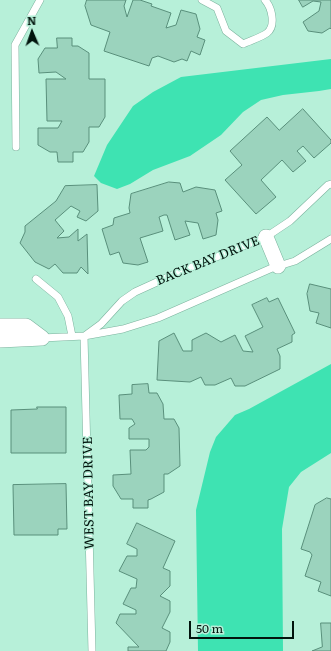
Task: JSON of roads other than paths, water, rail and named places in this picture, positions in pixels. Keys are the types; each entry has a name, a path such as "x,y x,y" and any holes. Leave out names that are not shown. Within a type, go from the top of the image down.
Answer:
{"street":[{"path":"266,238 278,266"},
{"path":"0,326 26,326 42,338"},
{"path":"0,340 42,338"}],"lane":[{"path":"16,147 15,45 40,0"},
{"path":"202,0 217,8 226,31 243,44 268,33 273,18 265,0"},
{"name":"BACK BAY DRIVE","path":"84,336 101,324 122,302 135,292 179,272 266,238 290,221 328,185 331,184"},
{"path":"42,338 84,336 123,329 158,318 278,266 295,261 331,239"},
{"path":"36,279 58,297 68,316 72,336"},
{"name":"WEST BAY DRIVE","path":"84,336 92,651"}]}
